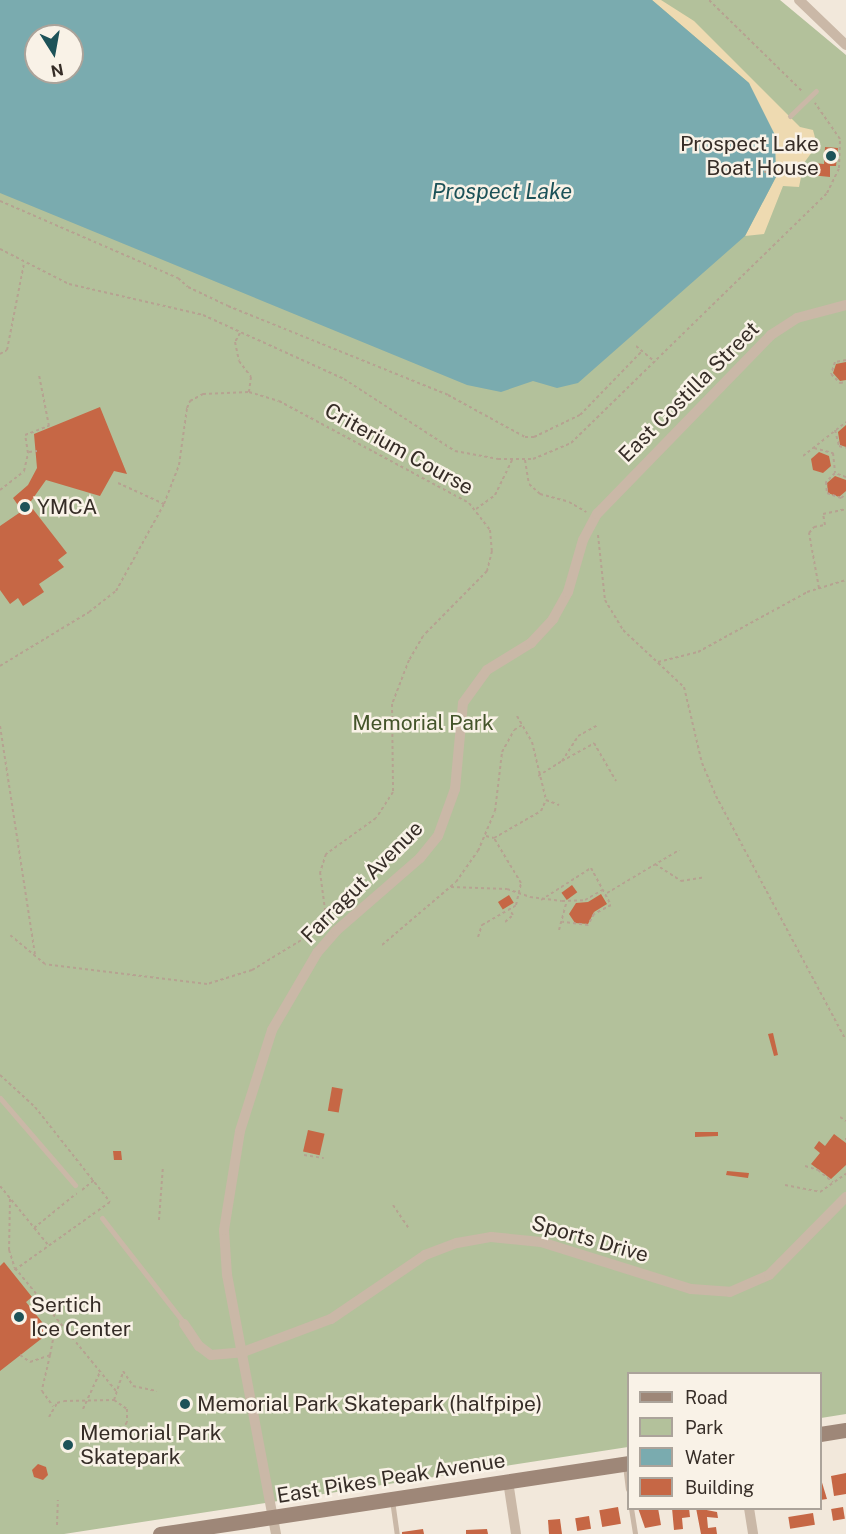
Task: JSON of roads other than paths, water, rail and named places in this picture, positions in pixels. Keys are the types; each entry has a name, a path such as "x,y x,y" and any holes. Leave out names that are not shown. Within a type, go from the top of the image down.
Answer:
{"main road":[{"path":"822,1434 846,1430"},
{"name":"East Pikes Peak Avenue","path":"160,1534 627,1463"}],"street":[{"path":"799,0 846,45"},
{"path":"833,32 846,30"},
{"name":"East Costilla Street","path":"583,540 591,524 608,501 771,334 797,318 846,305"},
{"name":"Farragut Avenue","path":"276,1534 243,1352 226,1275 224,1230 240,1131 272,1030 317,953 356,912 420,858 438,836 455,789 463,703 487,670 531,643 553,619 568,592 583,540"},
{"name":"Sports Drive","path":"184,1324 204,1352 220,1356 243,1352 331,1319 425,1255 483,1238 541,1242 704,1292 744,1289 769,1275 846,1197"},
{"path":"508,1481 516,1534"},
{"path":"749,1510 753,1534"}],"lane":[{"path":"790,116 816,91"},
{"path":"0,1098 75,1185"},
{"path":"102,1218 184,1324"},
{"path":"392,1498 397,1534"},
{"path":"631,1510 635,1534"}],"water":[{"name":"Prospect Lake","path":"0,0 652,0 749,83 775,135 776,177 745,236 578,383 557,388 533,381 501,392 467,385 0,193"}],"place":[{"name":"Prospect Lake Boat House","path":"831,156"},
{"name":"YMCA","path":"25,507"},
{"name":"Sertich Ice Center","path":"19,1317"},
{"name":"Memorial Park Skatepark (halfpipe)","path":"185,1404"},
{"name":"Memorial Park Skatepark","path":"68,1445"}],"park label":[{"name":"Memorial Park","path":"423,723"}]}
